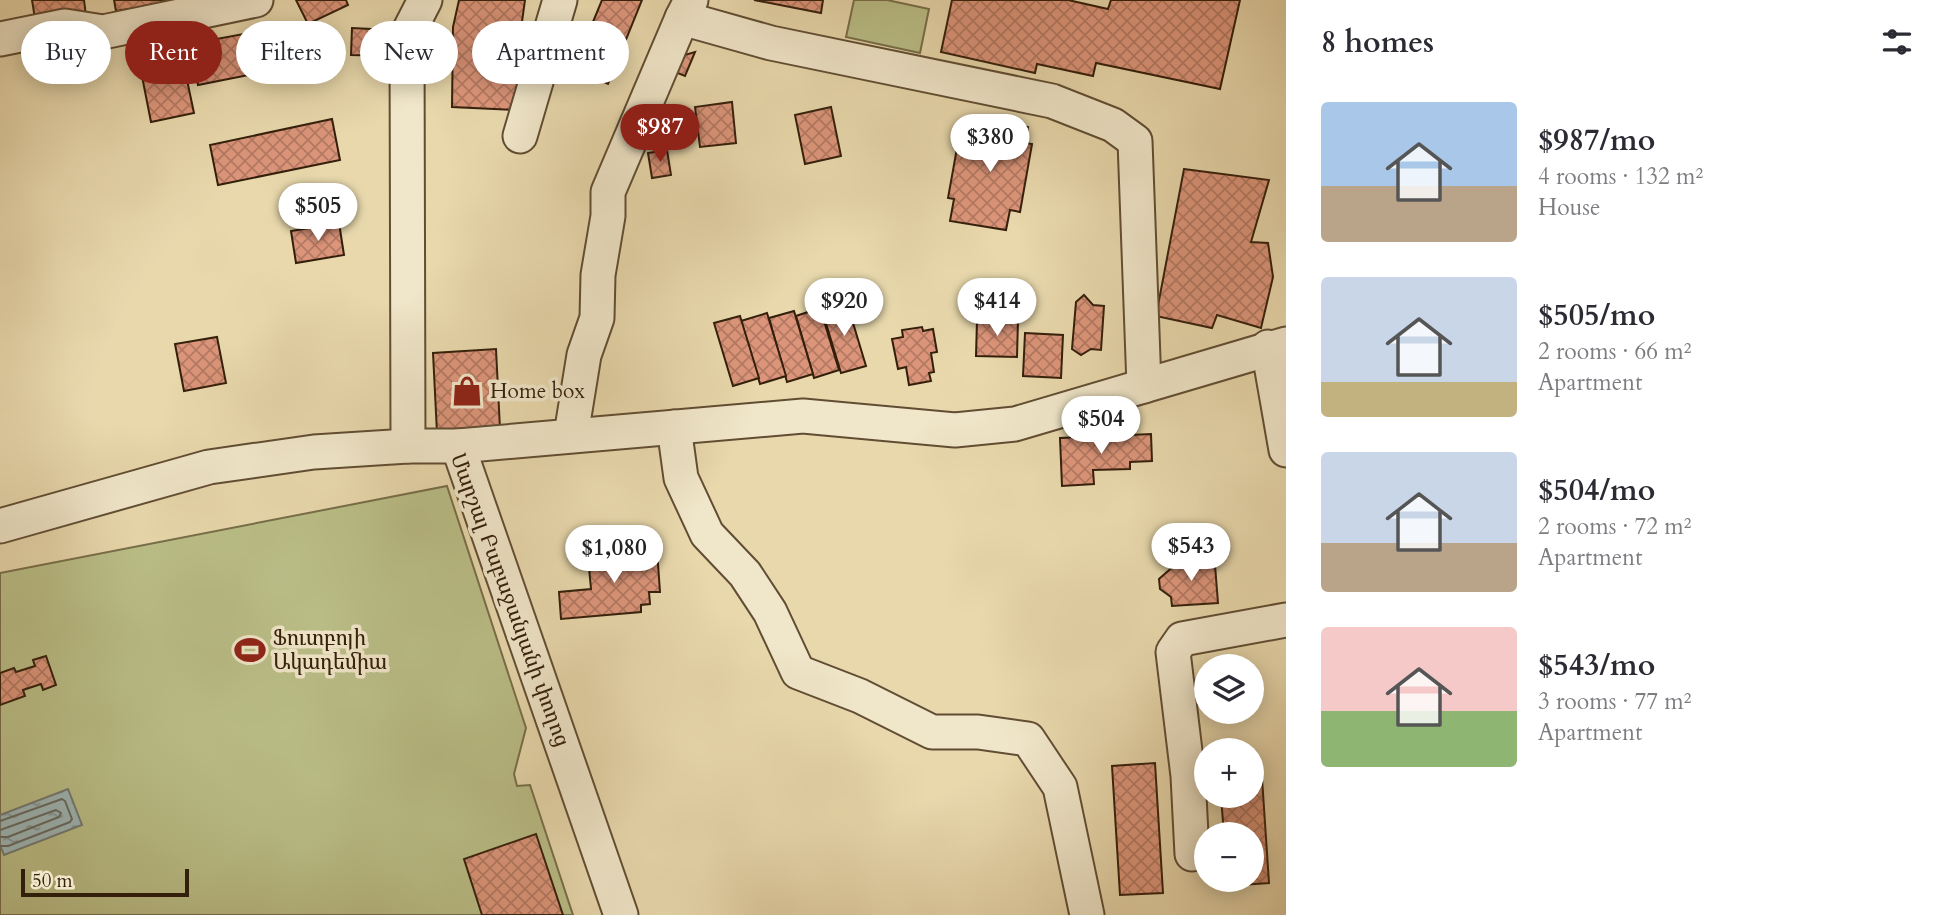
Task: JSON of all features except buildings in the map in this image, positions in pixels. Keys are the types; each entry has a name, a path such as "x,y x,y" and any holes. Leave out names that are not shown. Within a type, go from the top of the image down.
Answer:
{"street":[{"path":"0,39 65,26 103,32 256,0"},
{"path":"408,446 407,35 425,0"},
{"path":"520,136 560,0"},
{"path":"571,435 584,355 597,318 598,275 608,216 608,192 687,9 771,43 1052,101 1113,125 1135,141 1144,386"},
{"path":"458,446 803,416 955,430 1015,424 1277,346 1286,450"},
{"path":"674,427 681,478 708,534 745,573 770,612 798,672 860,696 932,732 978,732 1028,739 1060,787 1087,915"},
{"name":"Մարշալ Բաբաջանյանի փողոց","path":"0,526 209,467 314,452 458,446 621,915"},
{"path":"1192,854 1188,776 1173,652 1182,639 1286,620"}],"green space":[{"path":"854,0 887,0 929,9 920,53 846,37"},
{"name":"Ֆուտբոլի Ակադեմիա","path":"447,486 526,728 514,774 517,786 530,785 573,915 0,915 0,573"}],"water":[{"path":"68,789 82,825 4,855 0,845 0,815"}],"place":[{"name":"Home box","path":"467,391"},
{"name":"Ֆուտբոլի Ակադեմիա","path":"250,650"}]}
